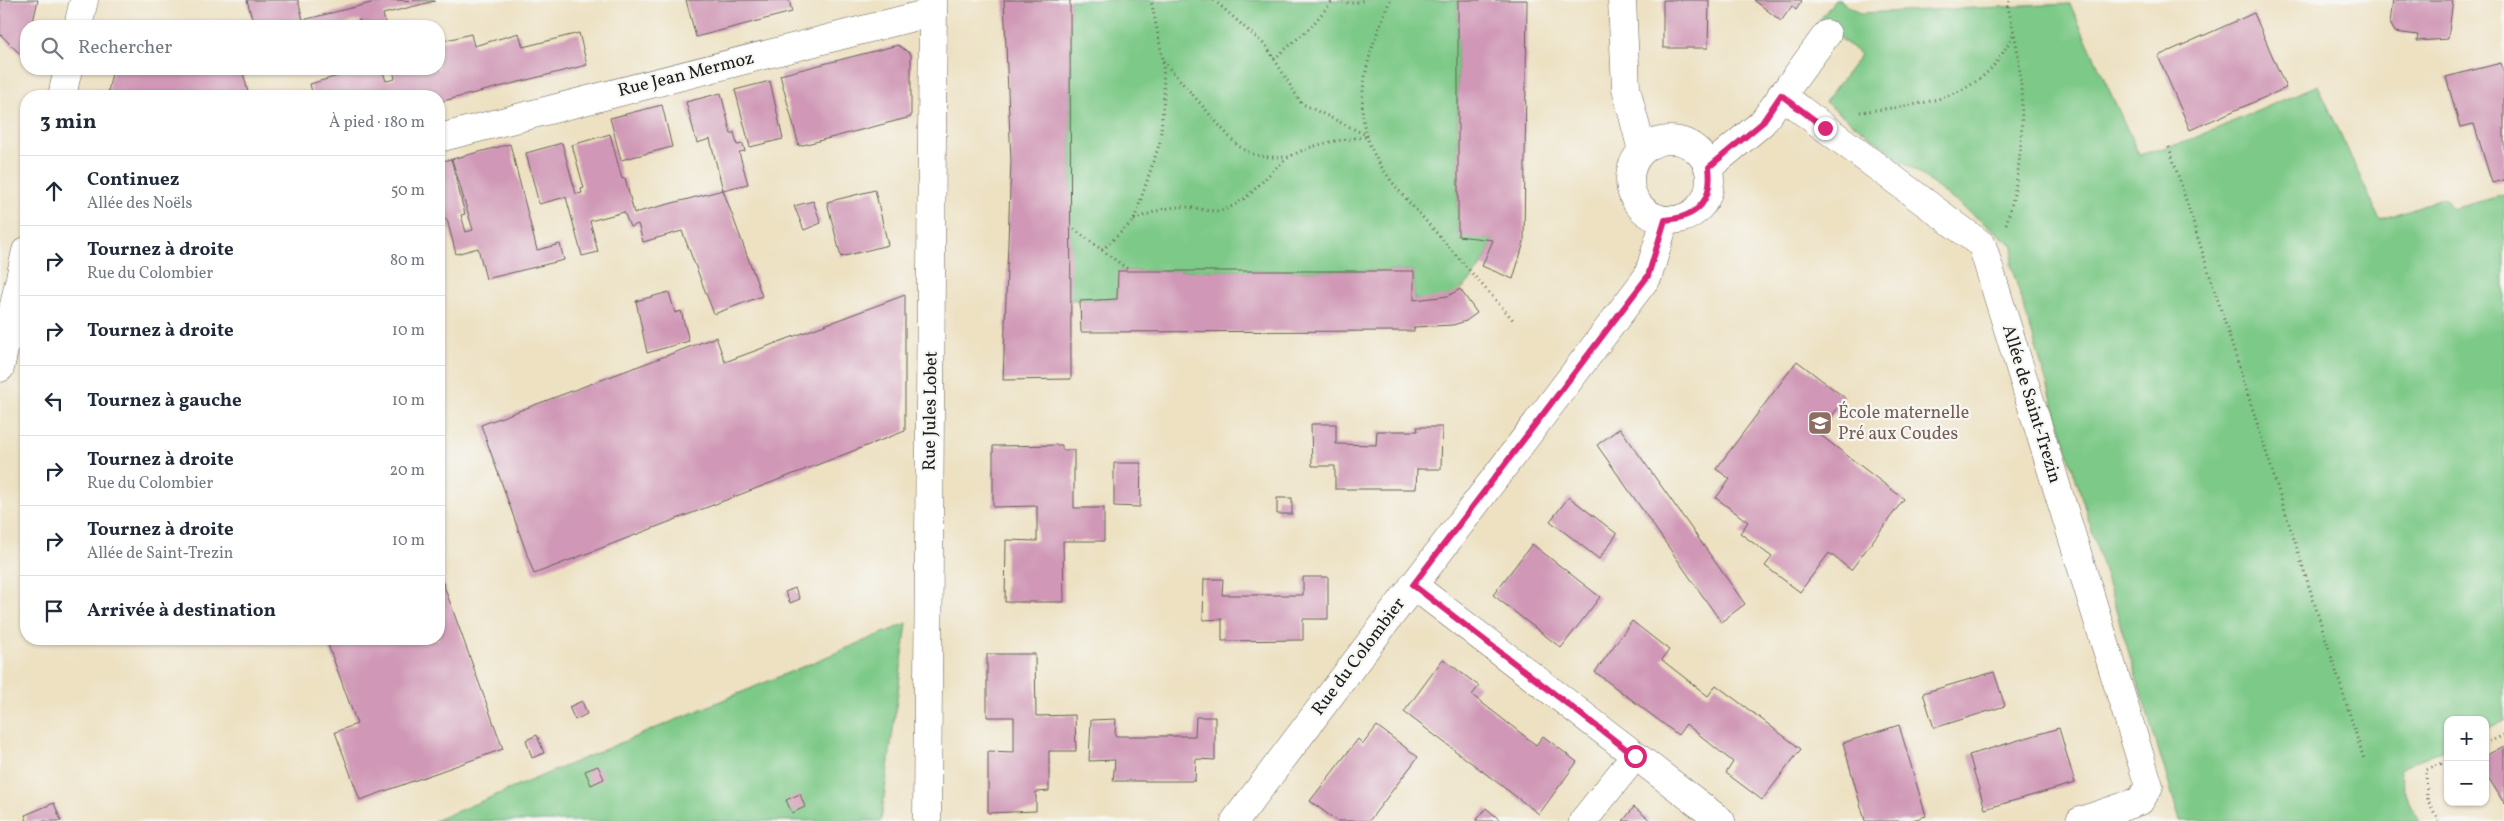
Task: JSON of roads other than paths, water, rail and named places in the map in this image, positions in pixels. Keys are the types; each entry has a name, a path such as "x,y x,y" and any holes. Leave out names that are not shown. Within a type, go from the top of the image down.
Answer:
{"street":[{"path":"79,20 84,0"},
{"path":"1622,0 1626,88 1642,151"},
{"name":"Rue Jean Mermoz","path":"445,136 933,6"},
{"name":"Rue Jules Lobet","path":"927,821 933,6"},
{"path":"1709,167 1762,123 1827,34"},
{"path":"63,90 67,75"},
{"name":"Allée de Saint-Trezin","path":"1781,95 1982,245 2148,786 2140,801 2080,821"},
{"path":"1672,139 1687,143 1700,153 1709,167 1711,183 1706,198 1696,211 1681,219 1665,220 1648,214 1635,201 1630,184 1632,166 1642,151 1655,142 1672,139"},
{"name":"Rue du Colombier","path":"1235,821 1648,276 1665,220"},
{"path":"0,368 20,278"},
{"path":"1413,585 1722,821"},
{"path":"1583,821 1635,756"}],"place":[{"name":"École maternelle Pré aux Coudes","path":"1820,423"}]}
